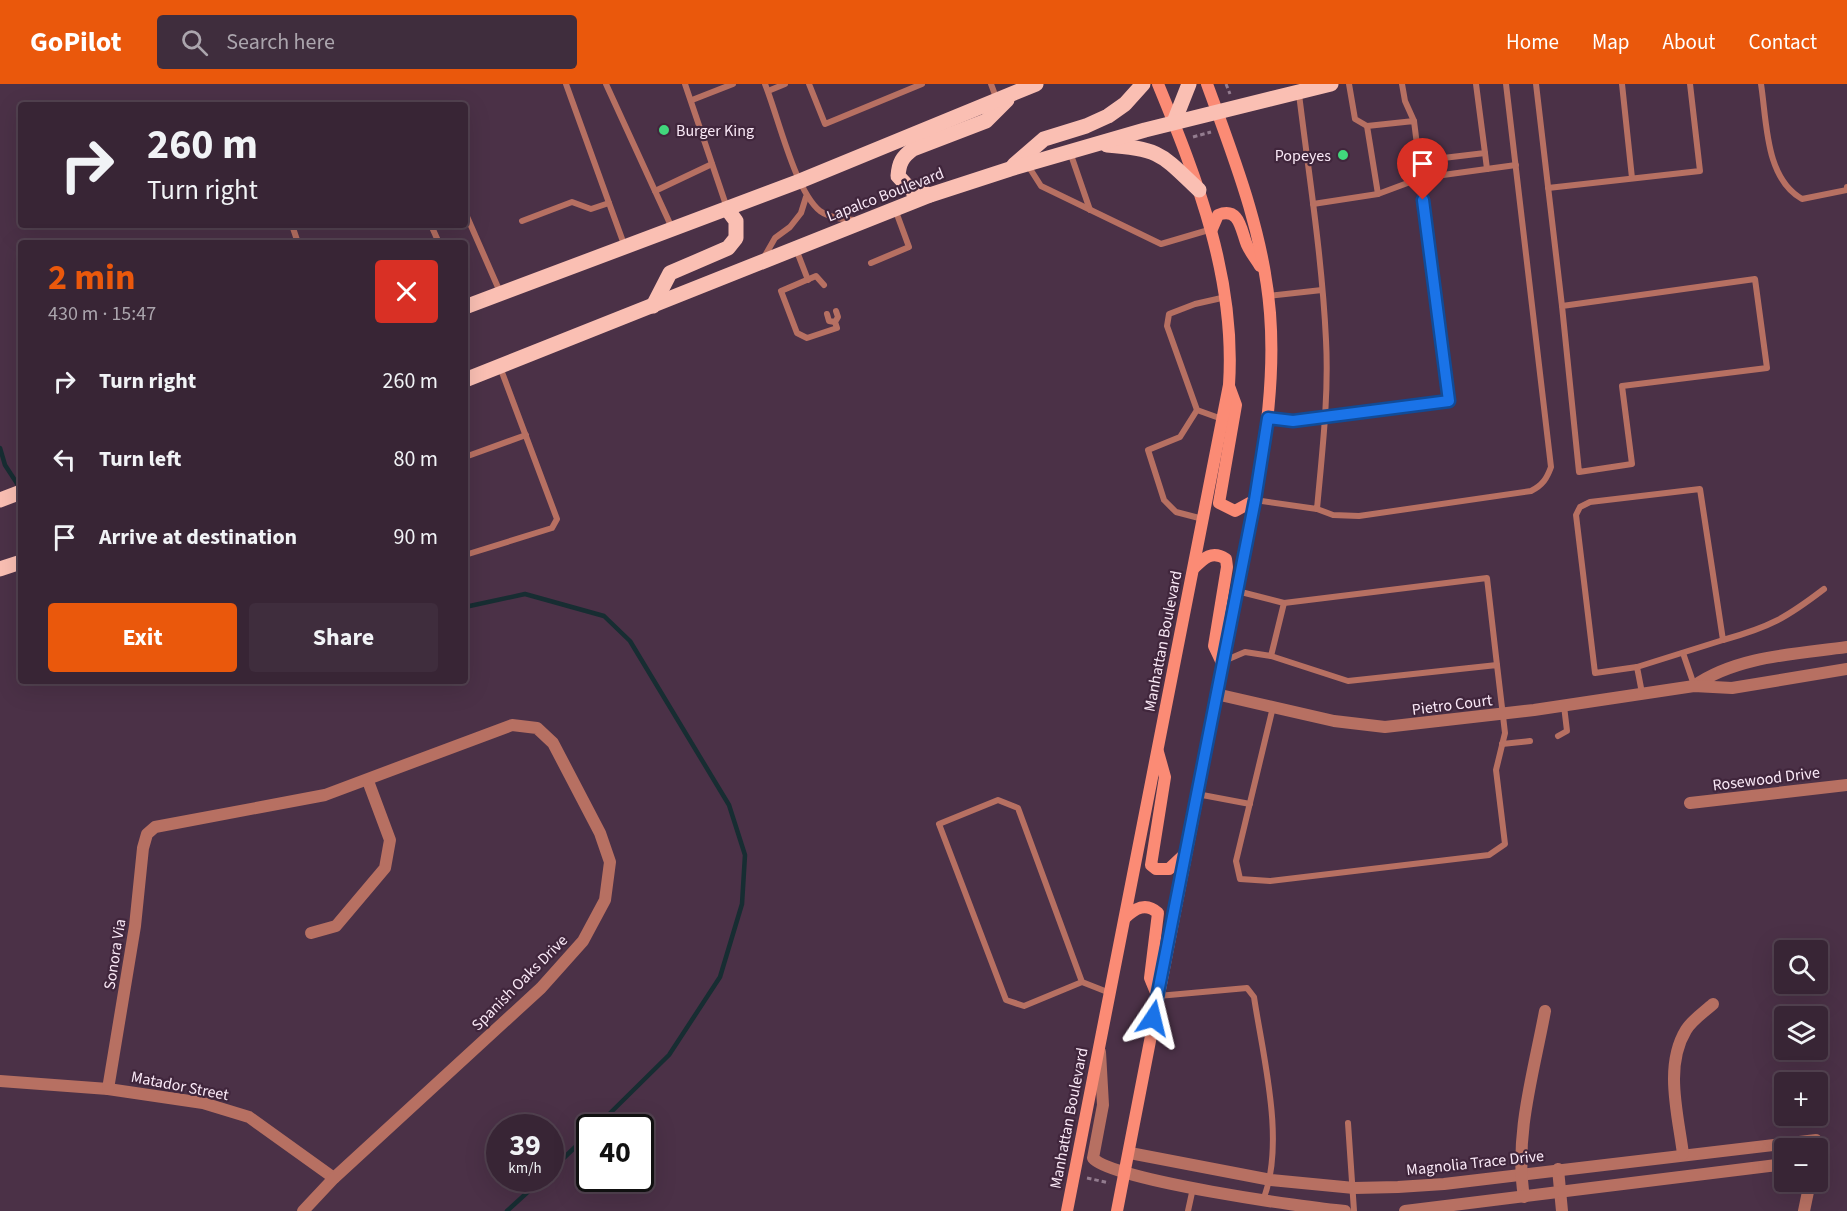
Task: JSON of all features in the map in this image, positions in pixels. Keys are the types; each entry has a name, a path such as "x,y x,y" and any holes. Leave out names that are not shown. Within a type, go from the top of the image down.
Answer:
{"main road":[{"path":"468,305 800,181 1036,84"},
{"path":"1010,168 1044,139 1086,126 1108,116 1125,104 1143,84"},
{"path":"1174,122 1189,84"},
{"name":"Lapalco Boulevard","path":"468,379 930,195 1010,168 1174,122 1331,84"},
{"path":"930,195 910,189 898,176 899,165 904,155 913,149 986,121 1013,94"},
{"path":"1095,144 1142,148 1157,153 1199,190"},
{"path":"653,306 670,273 728,248 736,238 736,221 727,209"},
{"path":"0,500 18,493"},
{"path":"0,569 18,563"}],"street":[{"name":"Manhattan Boulevard","path":"1067,1211 1229,385 1231,355 1227,297 1212,230 1174,122 1158,84"},
{"path":"1117,1211 1255,500 1268,418 1272,344 1264,272 1256,230 1207,84"},
{"path":"1212,230 1218,215 1225,212 1233,214 1240,222 1248,246 1264,272"},
{"path":"1229,385 1236,405 1219,503 1234,511 1255,500"},
{"path":"1194,568 1206,556 1215,554 1226,559 1227,567 1214,646 1222,663"},
{"name":"Pietro Court","path":"1694,686 1714,672 1774,657 1847,647"},
{"name":"Pietro Court","path":"1216,694 1334,721 1385,727 1504,714 1694,686 1732,688 1847,669"},
{"name":"Spanish Oaks Drive","path":"155,827 325,795 368,781 512,725 537,728 553,743 600,833 610,861 609,880 605,900 583,941 542,987 334,1178 303,1211"},
{"path":"1157,748 1165,777 1152,865 1156,869 1169,869 1185,853"},
{"path":"311,933 336,926 385,868 390,840 368,781"},
{"name":"Rosewood Drive","path":"1690,803 1847,784"},
{"name":"Sonora Via","path":"108,1089 135,926 143,848 147,834 155,827"},
{"path":"1125,918 1141,906 1148,906 1158,913 1150,978 1157,996"},
{"path":"1683,1154 1673,1075 1678,1047 1687,1028 1713,1004"},
{"path":"1524,1197 1521,1175 1523,1137 1545,1011"},
{"path":"1100,1045 1103,1105 1094,1158 1106,1168 1125,1174 1263,1201 1345,1211"},
{"name":"Matador Street","path":"0,1081 108,1089 203,1103 249,1117 334,1178"},
{"name":"Magnolia Trace Drive","path":"1130,1153 1271,1180 1354,1188 1444,1184 1774,1144"},
{"path":"1405,1211 1774,1165"},
{"path":"1558,1169 1562,1192 1562,1211"},
{"path":"1804,1211 1808,1192"}],"lane":[{"path":"566,84 625,247"},
{"path":"606,84 673,230"},
{"path":"684,84 692,100 727,209"},
{"path":"692,100 733,84"},
{"path":"785,84 767,87 806,197 821,212 837,219 864,221"},
{"path":"808,84 825,124 922,84"},
{"path":"991,84 997,100"},
{"path":"1349,84 1355,119 1368,126 1414,121"},
{"path":"1268,418 1293,421 1449,401 1414,121 1405,101 1402,84"},
{"path":"1476,84 1487,169"},
{"path":"1255,500 1317,509 1333,515 1359,516 1531,491 1540,487 1547,478 1551,467 1506,84"},
{"path":"1536,84 1579,472 1632,464 1622,386 1767,368 1755,279 1562,306"},
{"path":"1622,84 1632,178"},
{"path":"1548,188 1700,171 1690,84"},
{"path":"1761,84 1773,160 1788,191 1802,199 1847,189 1847,187"},
{"path":"1298,92 1313,204 1326,342 1325,417 1317,509"},
{"path":"1368,126 1378,194"},
{"path":"1070,151 1090,210"},
{"path":"1419,161 1485,153"},
{"path":"655,191 712,164"},
{"path":"1027,164 1041,186 1161,244 1212,230"},
{"path":"1313,204 1378,194 1420,178 1516,165"},
{"path":"761,262 775,238 790,227 801,213 806,197"},
{"path":"522,221 572,202 591,209 609,203"},
{"path":"871,263 909,247 895,209"},
{"path":"468,219 500,293"},
{"path":"796,248 808,279"},
{"path":"824,285 817,284 816,276 781,291 797,333 803,337 814,337 837,328 836,310"},
{"path":"1268,296 1322,290"},
{"path":"1197,410 1167,326 1169,314 1195,304 1227,297"},
{"path":"826,314 829,321 835,322"},
{"path":"468,554 552,528 557,519 500,366"},
{"path":"1197,410 1223,419"},
{"path":"1197,410 1180,437 1148,450 1164,500 1176,512 1204,519"},
{"path":"468,456 526,435"},
{"path":"1723,640 1700,489 1590,502 1580,507 1576,515 1595,673 1637,668 1757,631 1785,619 1824,589"},
{"path":"1236,591 1284,603 1487,578 1504,714 1505,733 1496,770 1505,844 1489,855 1270,881 1240,879 1236,861 1274,707"},
{"path":"1271,656 1284,603"},
{"path":"1222,663 1245,652 1271,656 1348,681 1497,665"},
{"path":"1683,653 1694,686"},
{"path":"1637,668 1642,694"},
{"path":"1558,736 1567,731 1564,706"},
{"path":"1502,744 1530,741"},
{"path":"1197,794 1250,804"},
{"path":"1082,982 1018,808 998,800 939,824 1006,1000 1024,1006 1082,982 1110,993"},
{"path":"1157,996 1247,988 1254,997 1271,1112 1271,1180 1263,1201"},
{"path":"1348,1123 1354,1211"},
{"path":"1188,1211 1193,1187"}],"path":[{"path":"1226,84 1230,94"},
{"path":"1192,137 1211,132"},
{"path":"1083,1177 1109,1183"}],"waterway":[{"path":"0,448 5,465 18,485"},
{"path":"468,606 525,594 604,616 630,641 729,805 745,855 742,904 720,977 669,1055 609,1114"},
{"path":"564,1158 576,1146"},
{"path":"507,1211 528,1192"}],"place":[{"name":"Burger King","path":"664,130"},
{"name":"Popeyes","path":"1343,155"}],"route":[{"path":"1153,1018 1255,500 1268,418 1293,421 1449,401 1423,200"}]}
